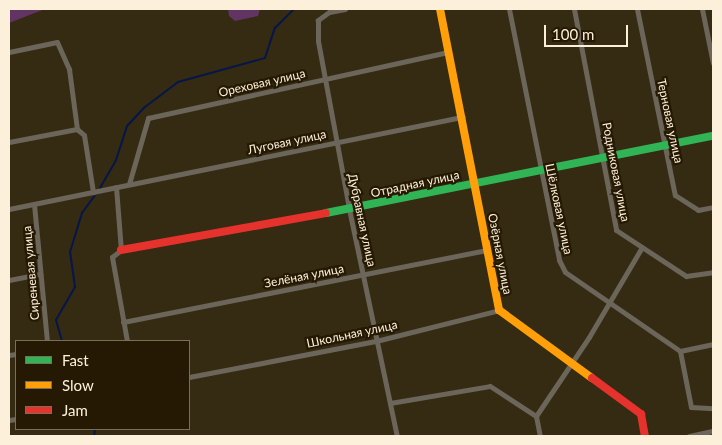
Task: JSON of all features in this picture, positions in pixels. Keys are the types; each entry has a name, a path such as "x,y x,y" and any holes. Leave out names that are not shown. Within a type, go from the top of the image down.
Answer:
{"street":[{"name":"Дубравная улица","path":"345,9 329,12 318,20 317,26 324,79 349,209 397,436"},
{"name":"Озёрная улица","path":"440,9 447,52 463,117 499,310 570,364 641,414 645,436"},
{"name":"Шёлковая улица","path":"508,9 541,170 565,272 680,351"},
{"name":"Родниковая улица","path":"574,9 616,230 686,276 713,272"},
{"name":"Терновая улица","path":"637,9 675,195 698,210 713,207"},
{"path":"702,9 713,64"},
{"path":"9,52 57,42 69,69 77,129 84,135 94,192 9,209"},
{"name":"Ореховая улица","path":"129,184 148,118 447,52"},
{"name":"Луговая улица","path":"94,192 463,117"},
{"path":"9,142 77,129"},
{"name":"Отрадная улица","path":"121,250 349,209 713,136"},
{"path":"116,187 121,250 112,257 126,340"},
{"name":"Сиреневая улица","path":"34,204 47,340"},
{"path":"540,436 536,416 609,303 642,247"},
{"name":"Зелёная улица","path":"123,322 488,250"},
{"path":"9,280 40,274"},
{"name":"Школьная улица","path":"190,377 376,341 499,310"},
{"path":"713,344 680,351 691,407 713,408"},
{"path":"390,403 490,386 536,416"},
{"path":"689,436 713,431"}],"shaded area":[{"path":"9,9 45,9 9,23"},
{"path":"228,9 260,9 258,16 235,21 229,16"}],"waterway":[{"path":"100,188 116,160 127,126 145,107 178,82 265,58 275,28 294,9"},
{"path":"62,340 56,320 75,287 70,252 82,213 97,192"},
{"path":"94,436 95,430"}],"traffic: fast":[{"path":"326,213 713,136"}],"traffic: slow":[{"path":"440,9 499,310 592,378"}],"traffic: jam":[{"path":"121,250 326,213"},
{"path":"592,378 641,414 645,436"}]}
